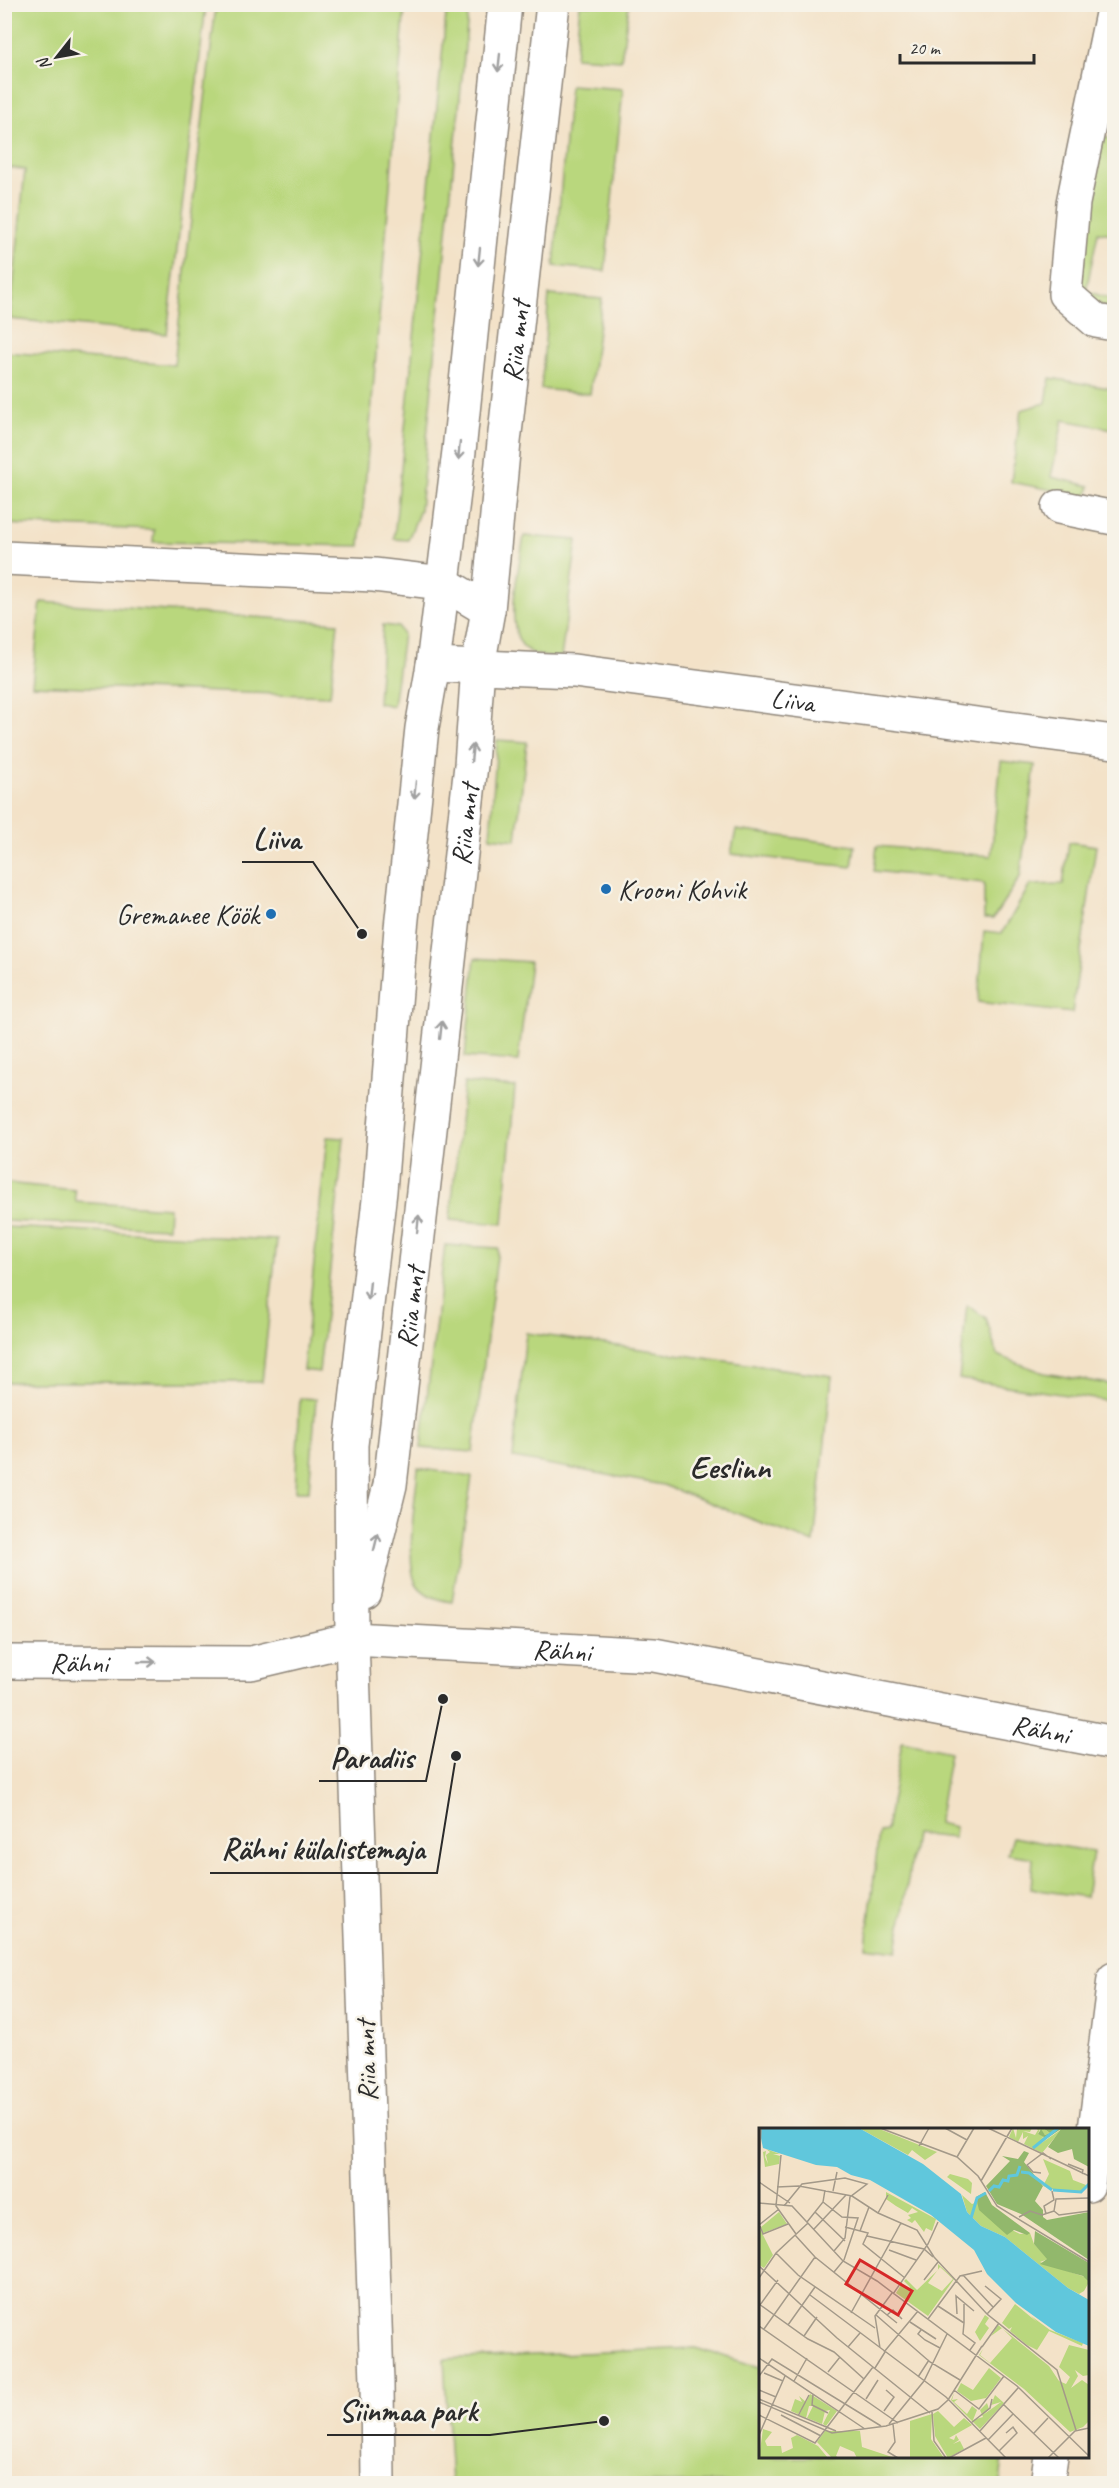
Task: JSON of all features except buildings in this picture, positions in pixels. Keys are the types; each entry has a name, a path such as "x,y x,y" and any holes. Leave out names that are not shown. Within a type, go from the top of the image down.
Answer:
{"main road":[{"name":"Riia mnt","path":"378,2484 352,1639 351,1445 380,1191 400,940 420,740 433,665 443,583 506,4"},
{"name":"Riia mnt","path":"352,1639 390,1485 419,1210 471,765 478,666 488,610 504,442 553,4"},
{"path":"1114,4 1107,76 1073,202 1065,294 1096,321 1114,324"},
{"path":"1059,507 1114,518"},
{"path":"4,558 374,575 443,583 488,610"},
{"name":"Liiva","path":"433,665 574,671 1114,742"},
{"name":"Rähni","path":"4,1662 251,1663 352,1639 654,1655 1114,1743"},
{"path":"1089,2177 1114,1979"},
{"path":"1047,2484 1051,2458"}],"green space":[{"path":"5,4 206,5 167,334 10,319 25,170 5,167"},
{"path":"216,5 405,5 360,546 153,542 154,530 5,524 5,352 174,365"},
{"path":"447,5 469,5 420,510 408,540 394,539"},
{"path":"580,5 629,5 621,60 575,57"},
{"path":"570,85 623,89 605,271 554,266"},
{"path":"1097,136 1114,139 1114,234 1098,232 1086,291 1114,300 1114,309 1092,304 1074,279"},
{"path":"549,295 602,299 590,394 541,389"},
{"path":"1050,378 1114,389 1114,429 1063,420 1051,477 1090,486 1087,497 1011,482 1021,410 1046,403"},
{"path":"524,536 577,540 561,658 530,652 519,640 515,627 515,596"},
{"path":"41,602 338,623 330,696 32,685"},
{"path":"383,625 398,627 403,634 393,706 378,703"},
{"path":"497,740 527,742 516,840 490,837"},
{"path":"1001,761 1035,765 1020,877 993,919 984,919 984,883 874,871 877,846 991,856"},
{"path":"736,830 855,846 852,867 731,854"},
{"path":"1069,842 1096,846 1072,1013 978,1002 984,931 1002,933 1030,885 1063,884"},
{"path":"475,958 530,962 518,1061 465,1057"},
{"path":"464,1083 515,1087 503,1224 450,1220"},
{"path":"327,1137 344,1138 319,1372 303,1370"},
{"path":"5,1183 75,1190 76,1202 169,1208 168,1228 5,1221"},
{"path":"5,1227 277,1240 262,1382 5,1382"},
{"path":"445,1245 498,1248 473,1452 421,1448"},
{"path":"967,1305 986,1318 997,1355 1044,1373 1114,1385 1114,1402 959,1379"},
{"path":"526,1333 832,1376 814,1543 663,1485 513,1458"},
{"path":"300,1398 316,1399 309,1491 295,1491"},
{"path":"418,1468 472,1477 452,1602 427,1594 416,1583 413,1574 411,1545"},
{"path":"902,1742 950,1752 938,1823 955,1827 954,1838 915,1834 897,1951 866,1947 879,1832 886,1831"},
{"path":"1013,1837 1093,1852 1086,1897 1031,1889 1033,1858 1008,1854"},
{"path":"695,2348 759,2367 759,2458 1003,2458 1000,2483 451,2483 444,2359"}],"place":[{"name":"Krooni Kohvik","path":"606,889"},
{"name":"Gremanee Köök","path":"271,914"},
{"name":"Liiva","path":"362,934"},
{"name":"Paradiis","path":"443,1699"},
{"name":"Rähni külalistemaja","path":"456,1756"},
{"name":"Siinmaa park","path":"604,2421"}],"district":[{"name":"Eeslinn","path":"730,1467"}]}
